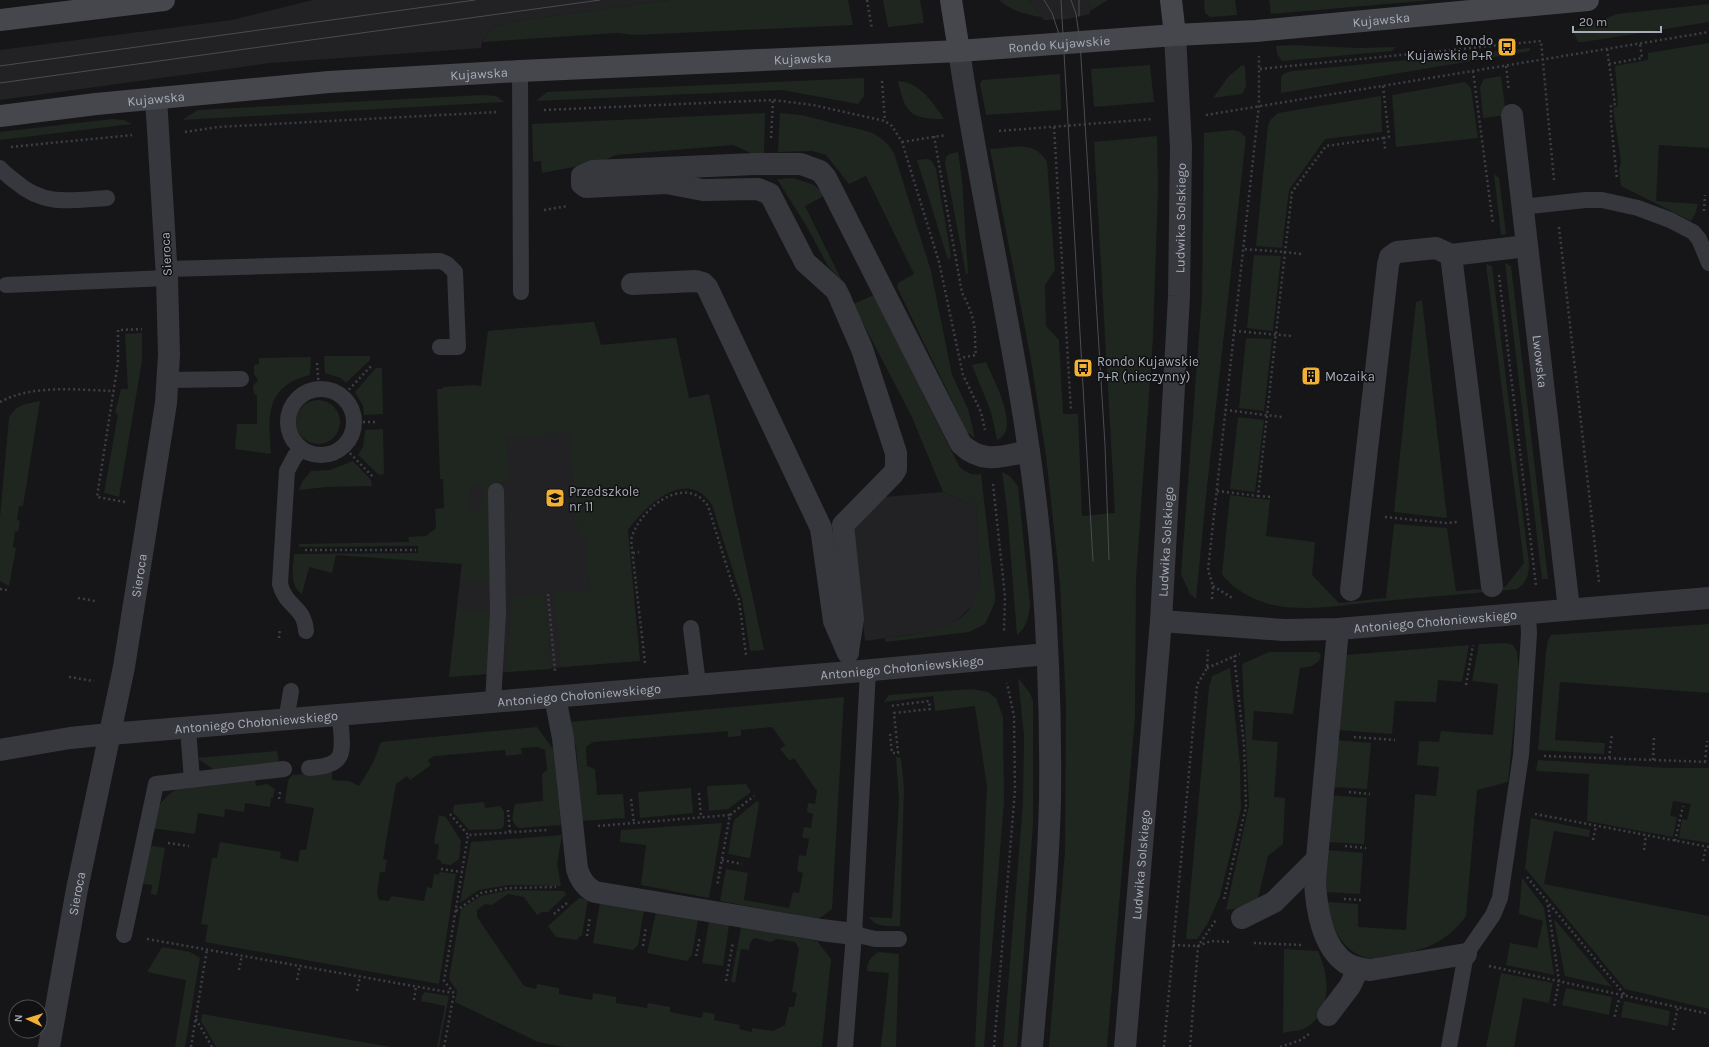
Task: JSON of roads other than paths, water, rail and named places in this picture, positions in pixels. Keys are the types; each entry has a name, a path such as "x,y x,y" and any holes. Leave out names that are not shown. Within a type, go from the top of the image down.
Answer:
{"main road":[{"path":"0,20 164,0"},
{"path":"951,0 959,51"},
{"path":"1171,0 1175,35"},
{"name":"Kujawska","path":"1175,35 1256,31 1588,0"},
{"name":"Rondo Kujawskie","path":"959,51 1175,35"},
{"name":"Kujawska","path":"0,116 156,98 329,82 520,71 959,51"}],"street":[{"name":"Ludwika Solskiego","path":"1125,1047 1161,621 1179,296 1181,147 1175,35"},
{"path":"959,51 971,133 1008,326 1029,451 1042,563 1047,654 1049,816 1047,872 1032,1047"},
{"name":"Sieroca","path":"48,1047 77,889 125,659 154,486 168,380 170,355 167,273 156,98"},
{"name":"Lwowska","path":"1512,115 1569,609"},
{"path":"848,651 853,619 843,525 893,474 897,462 896,453 862,349 836,290 805,262 770,194 765,191 758,189 703,190 666,183 586,187 582,184 582,176 593,171 771,163 801,164 820,171 826,178 961,444 974,454 981,457 990,458 1029,451"},
{"path":"1351,590 1358,515 1390,257 1397,252 1436,248 1451,255 1527,246"},
{"path":"1451,255 1492,586"},
{"path":"632,284 696,281 707,287 821,528 834,621 859,672"},
{"name":"Antoniego Chołoniewskiego","path":"1161,621 1284,630 1338,629 1709,598"},
{"path":"1338,629 1316,860 1316,899 1329,942 1339,958 1358,969 1370,970 1466,954"},
{"name":"Antoniego Chołoniewskiego","path":"0,750 70,738 110,734 188,729 493,703 555,687 698,684 859,672 1047,654"},
{"path":"555,687 563,738 576,869 578,876 587,887 595,892 821,930 854,934"},
{"path":"1242,918 1274,902 1316,860"},
{"path":"1328,1015 1350,986 1358,969"}],"lane":[{"path":"520,71 521,292"},
{"path":"0,168 23,189 40,198 57,201 107,198"},
{"path":"1522,207 1586,200 1609,201 1655,215 1693,232 1699,239 1709,263"},
{"path":"6,285 167,273 440,261 447,264 455,272 458,347 440,347"},
{"path":"168,380 241,379"},
{"path":"319,389 333,391 342,397 349,405 353,415 350,437 343,446 334,452 323,455 312,454 302,449 294,442 289,432 288,422 290,411 302,394 319,389"},
{"path":"302,449 295,456 287,471 280,577 282,591 286,599 303,616 306,631"},
{"path":"493,703 498,612 496,491"},
{"path":"1449,1047 1466,954 1493,915 1500,898 1521,755 1529,634 1528,612"},
{"path":"691,628 698,684"},
{"path":"845,1047 854,934 866,708 859,672"},
{"path":"286,721 291,691"},
{"path":"309,768 331,765 340,756 342,745 340,716"},
{"path":"188,729 192,780"},
{"path":"124,935 156,784 284,769"},
{"path":"854,934 875,939 899,939"}],"tram line":[{"path":"0,66 475,0"},
{"path":"0,83 600,0"},
{"path":"1044,0 1052,13 1059,34"},
{"path":"1061,0 1093,561"},
{"path":"1071,0 1076,14 1080,42 1105,445 1109,560"},
{"path":"1079,0 1079,16"}],"place":[{"name":"Rondo Kujawskie P+R","path":"1507,47"},
{"name":"Rondo Kujawskie P+R (nieczynny)","path":"1083,368"},
{"name":"Mozaika","path":"1311,376"},
{"name":"Przedszkole nr 11","path":"555,498"}]}
